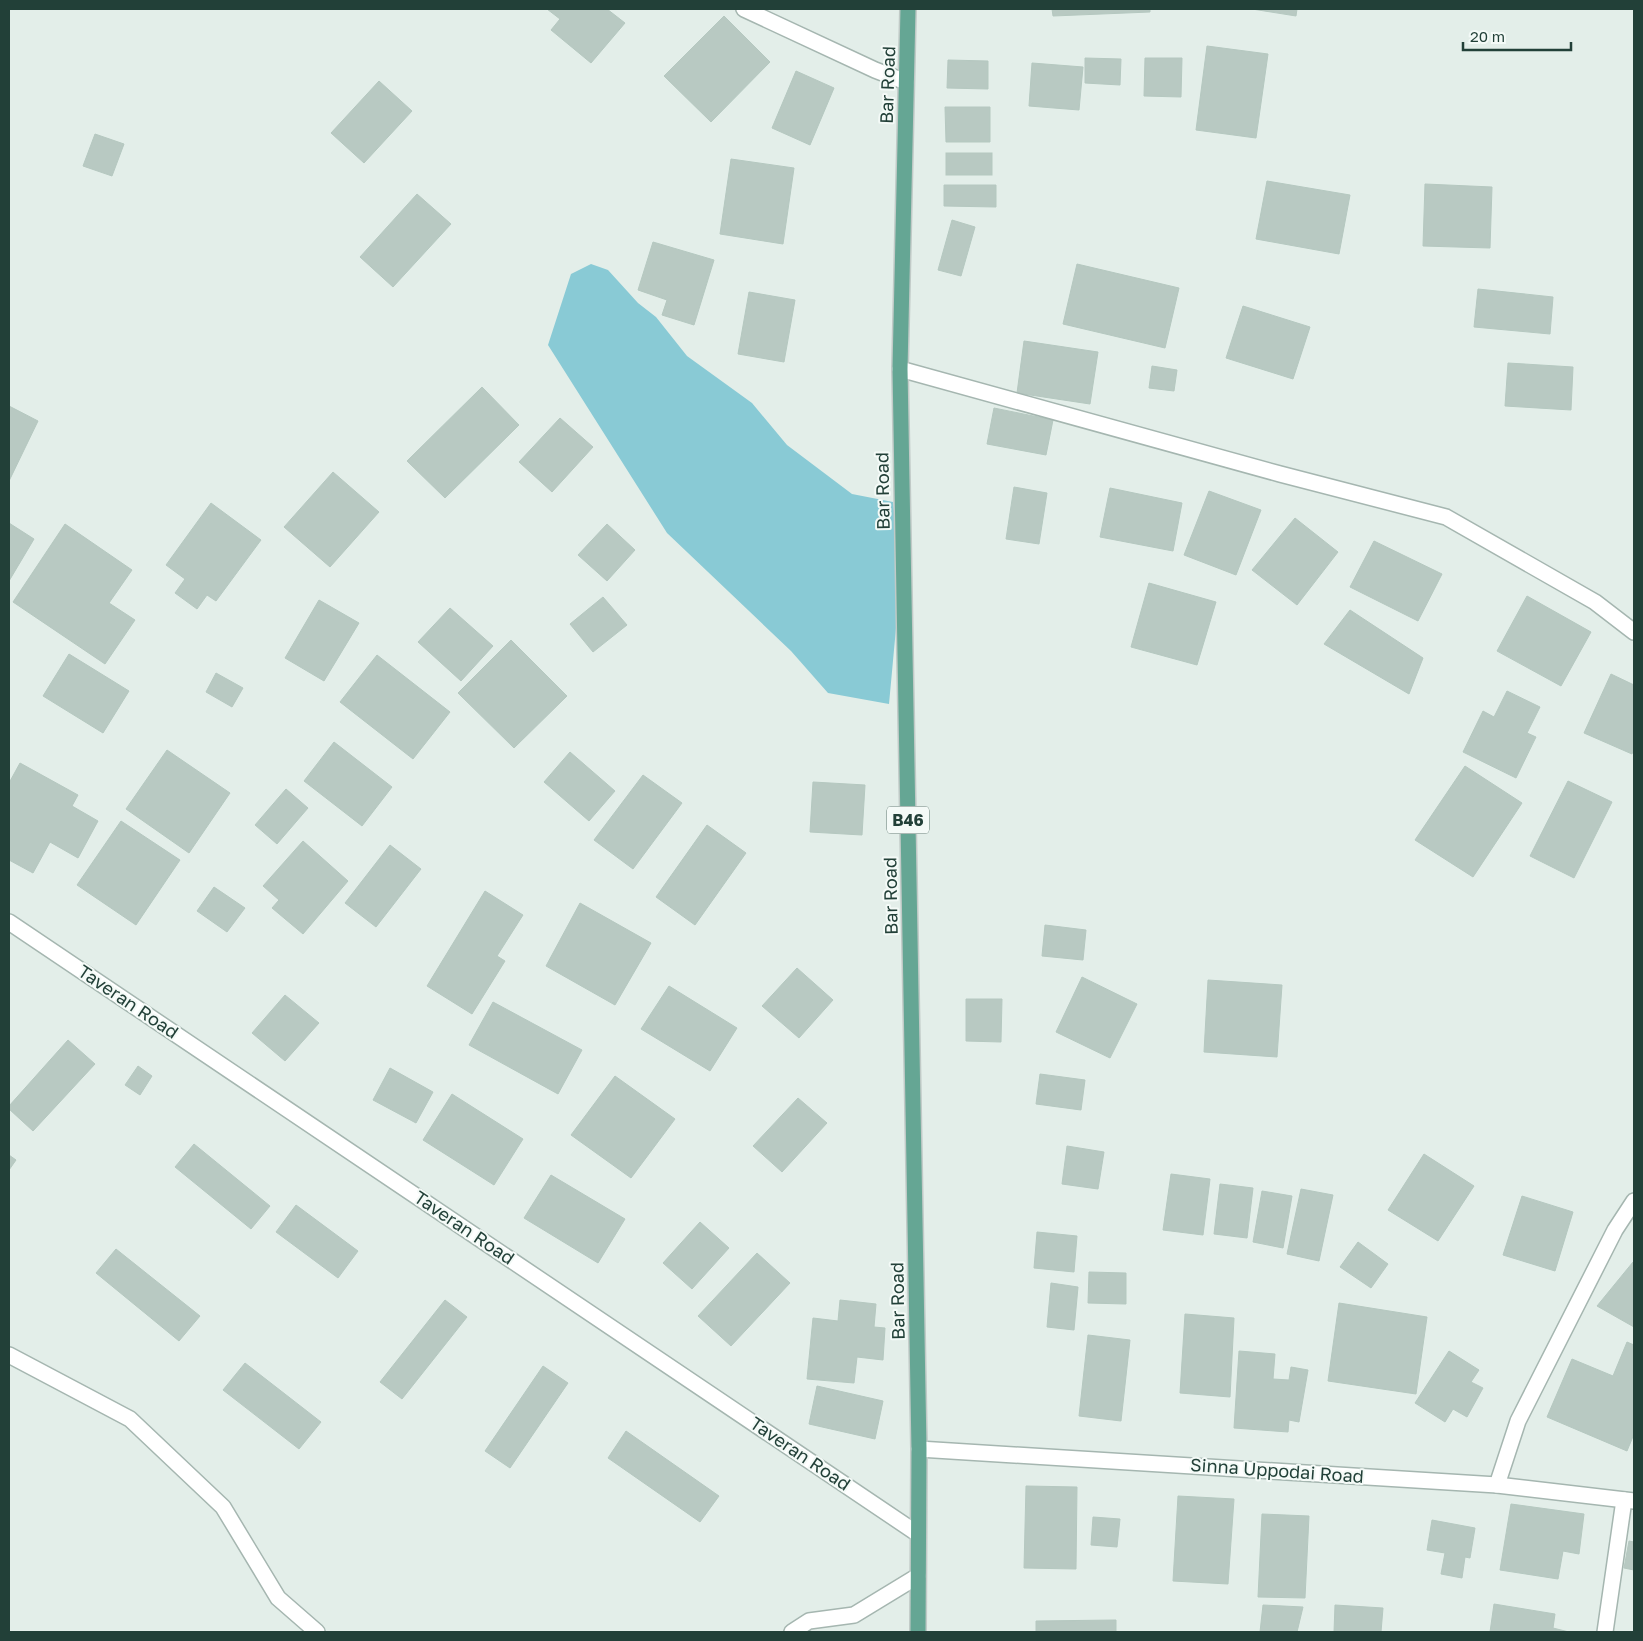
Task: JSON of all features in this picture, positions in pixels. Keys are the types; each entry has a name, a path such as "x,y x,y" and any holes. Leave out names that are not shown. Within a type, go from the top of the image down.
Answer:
{"main road":[{"name":"Bar Road","path":"908,9 900,369 919,1449 918,1632"}],"street":[{"path":"744,9 906,82"},
{"path":"900,369 1280,474 1446,517 1595,602 1634,632"},
{"name":"Taveran Road","path":"9,922 918,1534"},
{"path":"1497,1485 1518,1421 1615,1230 1634,1201"},
{"path":"9,1356 130,1419 222,1507 278,1598 317,1632"},
{"name":"Sinna Uppodai Road","path":"919,1449 1497,1485 1629,1501"},
{"path":"1605,1632 1629,1501"},
{"path":"792,1632 808,1621 854,1615 918,1576"}],"water":[{"path":"591,264 608,270 638,303 656,317 687,356 752,403 787,445 852,494 893,502 901,574 889,704 828,693 791,651 667,533 548,345 571,274"}],"building":[{"path":"547,9 607,9 625,23 591,63 551,30 560,19"},
{"path":"1052,9 1150,9 1150,12 1053,16"},
{"path":"1252,9 1297,9 1296,16"},
{"path":"724,16 770,62 711,122 664,76"},
{"path":"1207,46 1268,54 1256,138 1196,130"},
{"path":"1085,58 1121,59 1120,85 1085,83"},
{"path":"1145,58 1182,58 1181,97 1144,96"},
{"path":"948,60 988,61 988,89 947,88"},
{"path":"1032,63 1083,67 1079,110 1029,106"},
{"path":"796,71 834,88 810,145 772,128"},
{"path":"379,81 412,111 364,163 331,133"},
{"path":"945,107 990,107 990,142 946,142"},
{"path":"95,134 124,144 112,176 83,166"},
{"path":"946,153 992,153 992,175 946,175"},
{"path":"731,159 794,168 783,244 720,234"},
{"path":"1267,181 1350,195 1339,254 1256,239"},
{"path":"1425,184 1492,187 1490,248 1423,246"},
{"path":"944,185 996,185 996,207 944,206"},
{"path":"417,194 451,224 393,287 360,257"},
{"path":"952,220 975,227 961,276 938,270"},
{"path":"653,242 714,260 694,325 662,315 667,300 638,290"},
{"path":"1077,264 1179,288 1165,348 1063,324"},
{"path":"1478,289 1553,297 1550,334 1474,327"},
{"path":"749,292 795,300 784,362 738,354"},
{"path":"1243,306 1310,327 1293,379 1226,358"},
{"path":"1024,341 1098,352 1090,404 1017,393"},
{"path":"1508,363 1573,367 1571,410 1505,406"},
{"path":"1152,366 1177,370 1174,391 1149,388"},
{"path":"482,387 519,425 445,498 407,461"},
{"path":"9,406 38,421 9,481"},
{"path":"994,408 1053,420 1046,455 987,444"},
{"path":"560,418 593,447 552,492 519,462"},
{"path":"333,472 379,512 330,567 284,527"},
{"path":"1014,487 1047,493 1039,544 1006,539"},
{"path":"1110,488 1182,503 1173,551 1100,537"},
{"path":"1209,491 1261,510 1236,575 1184,555"},
{"path":"211,503 261,540 216,601 207,595 197,609 175,593 185,579 166,565"},
{"path":"1295,518 1338,552 1297,605 1252,570"},
{"path":"9,523 34,539 9,581"},
{"path":"65,524 132,570 109,603 135,620 105,664 13,602"},
{"path":"607,524 635,550 607,581 578,555"},
{"path":"1374,541 1442,574 1418,621 1350,587"},
{"path":"1149,583 1216,602 1197,665 1131,647"},
{"path":"1527,596 1591,632 1561,686 1497,651"},
{"path":"603,597 627,625 593,652 570,624"},
{"path":"319,600 359,623 324,681 285,658"},
{"path":"450,608 493,646 461,681 418,642"},
{"path":"1350,610 1423,658 1409,694 1324,644"},
{"path":"511,640 567,696 514,748 458,693"},
{"path":"69,654 129,691 103,733 43,696"},
{"path":"377,655 450,712 413,759 340,702"},
{"path":"216,673 243,688 232,707 206,692"},
{"path":"1611,674 1634,685 1634,748 1632,754 1584,733"},
{"path":"1507,691 1540,707 1527,733 1536,737 1516,778 1463,752 1483,711 1494,717"},
{"path":"334,742 392,787 362,826 304,781"},
{"path":"167,750 230,793 189,853 126,809"},
{"path":"570,752 615,791 589,821 544,782"},
{"path":"20,763 78,795 72,806 98,821 78,858 50,842 33,873 9,860 9,783"},
{"path":"1465,766 1522,803 1473,877 1415,840"},
{"path":"643,775 682,803 633,869 594,840"},
{"path":"1568,781 1612,802 1574,878 1530,856"},
{"path":"813,782 865,785 862,835 810,832"},
{"path":"286,789 308,808 277,844 255,825"},
{"path":"121,821 180,860 136,925 77,885"},
{"path":"707,825 746,853 695,925 656,897"},
{"path":"303,841 348,881 303,934 272,908 279,900 263,886"},
{"path":"390,845 421,869 376,927 345,903"},
{"path":"214,887 245,908 227,932 197,911"},
{"path":"485,891 523,915 497,956 505,961 472,1014 427,986"},
{"path":"580,903 651,943 615,1005 546,966"},
{"path":"1045,925 1086,930 1083,960 1042,956"},
{"path":"797,968 833,1000 799,1038 762,1006"},
{"path":"1082,977 1137,1004 1110,1058 1056,1032"},
{"path":"1208,980 1282,985 1277,1057 1204,1052"},
{"path":"669,986 737,1028 710,1071 641,1029"},
{"path":"285,995 319,1023 285,1061 252,1033"},
{"path":"966,999 1002,999 1001,1042 966,1041"},
{"path":"493,1002 582,1050 558,1094 469,1045"},
{"path":"68,1040 95,1064 33,1131 9,1109 9,1106"},
{"path":"138,1066 152,1076 140,1095 125,1085"},
{"path":"390,1068 433,1092 416,1123 373,1100"},
{"path":"1040,1074 1085,1080 1081,1110 1036,1104"},
{"path":"615,1076 675,1119 631,1178 571,1135"},
{"path":"452,1094 523,1139 494,1185 423,1140"},
{"path":"798,1098 827,1123 782,1172 753,1146"},
{"path":"194,1144 270,1206 251,1229 175,1167"},
{"path":"1067,1146 1104,1152 1098,1189 1062,1184"},
{"path":"1424,1154 1474,1186 1438,1241 1388,1210"},
{"path":"9,1155 16,1160 9,1170"},
{"path":"1171,1174 1210,1179 1203,1235 1163,1230"},
{"path":"551,1175 625,1219 598,1263 524,1218"},
{"path":"1220,1184 1253,1188 1247,1238 1214,1234"},
{"path":"1301,1189 1333,1195 1319,1261 1287,1254"},
{"path":"1262,1191 1292,1196 1283,1248 1253,1242"},
{"path":"1522,1196 1573,1212 1555,1271 1503,1255"},
{"path":"296,1205 358,1251 338,1278 276,1232"},
{"path":"700,1222 729,1248 692,1289 663,1263"},
{"path":"1037,1232 1077,1236 1074,1272 1034,1268"},
{"path":"1358,1242 1388,1264 1371,1288 1340,1267"},
{"path":"116,1249 200,1316 179,1341 96,1273"},
{"path":"757,1253 790,1283 731,1346 698,1316"},
{"path":"1634,1263 1634,1327 1597,1306"},
{"path":"1089,1272 1126,1273 1126,1304 1088,1303"},
{"path":"1051,1283 1078,1287 1074,1330 1047,1327"},
{"path":"445,1300 467,1317 402,1399 380,1382"},
{"path":"840,1300 876,1304 874,1327 885,1328 883,1360 857,1357 854,1383 807,1379 813,1318 838,1321"},
{"path":"1339,1303 1427,1317 1416,1394 1328,1381"},
{"path":"1185,1314 1234,1318 1230,1397 1180,1393"},
{"path":"1088,1335 1130,1340 1121,1421 1079,1416"},
{"path":"1627,1342 1634,1345 1634,1434 1627,1451 1547,1417 1572,1359 1613,1376"},
{"path":"1239,1351 1275,1354 1273,1379 1289,1380 1291,1367 1308,1370 1299,1422 1289,1420 1288,1432 1234,1428"},
{"path":"1449,1351 1479,1370 1471,1382 1483,1388 1467,1417 1453,1409 1445,1422 1415,1403"},
{"path":"245,1363 321,1422 299,1449 223,1390"},
{"path":"543,1366 568,1383 510,1468 485,1451"},
{"path":"817,1386 883,1401 875,1439 809,1424"},
{"path":"626,1431 719,1496 700,1522 608,1458"},
{"path":"1026,1486 1077,1487 1076,1569 1024,1568"},
{"path":"1178,1496 1234,1499 1228,1584 1173,1581"},
{"path":"1511,1504 1584,1514 1579,1554 1563,1551 1558,1579 1500,1570"},
{"path":"1262,1514 1309,1516 1305,1598 1258,1597"},
{"path":"1093,1517 1120,1519 1117,1547 1091,1545"},
{"path":"1432,1520 1475,1528 1470,1558 1465,1557 1462,1578 1441,1574 1445,1553 1427,1550"},
{"path":"1629,1541 1634,1542 1634,1570 1624,1568"},
{"path":"1494,1604 1555,1614 1553,1628 1569,1632 1490,1632"},
{"path":"1263,1605 1303,1607 1297,1632 1260,1632"},
{"path":"1335,1605 1383,1608 1381,1632 1334,1632"},
{"path":"1116,1620 1116,1632 1036,1632 1036,1621"}]}
